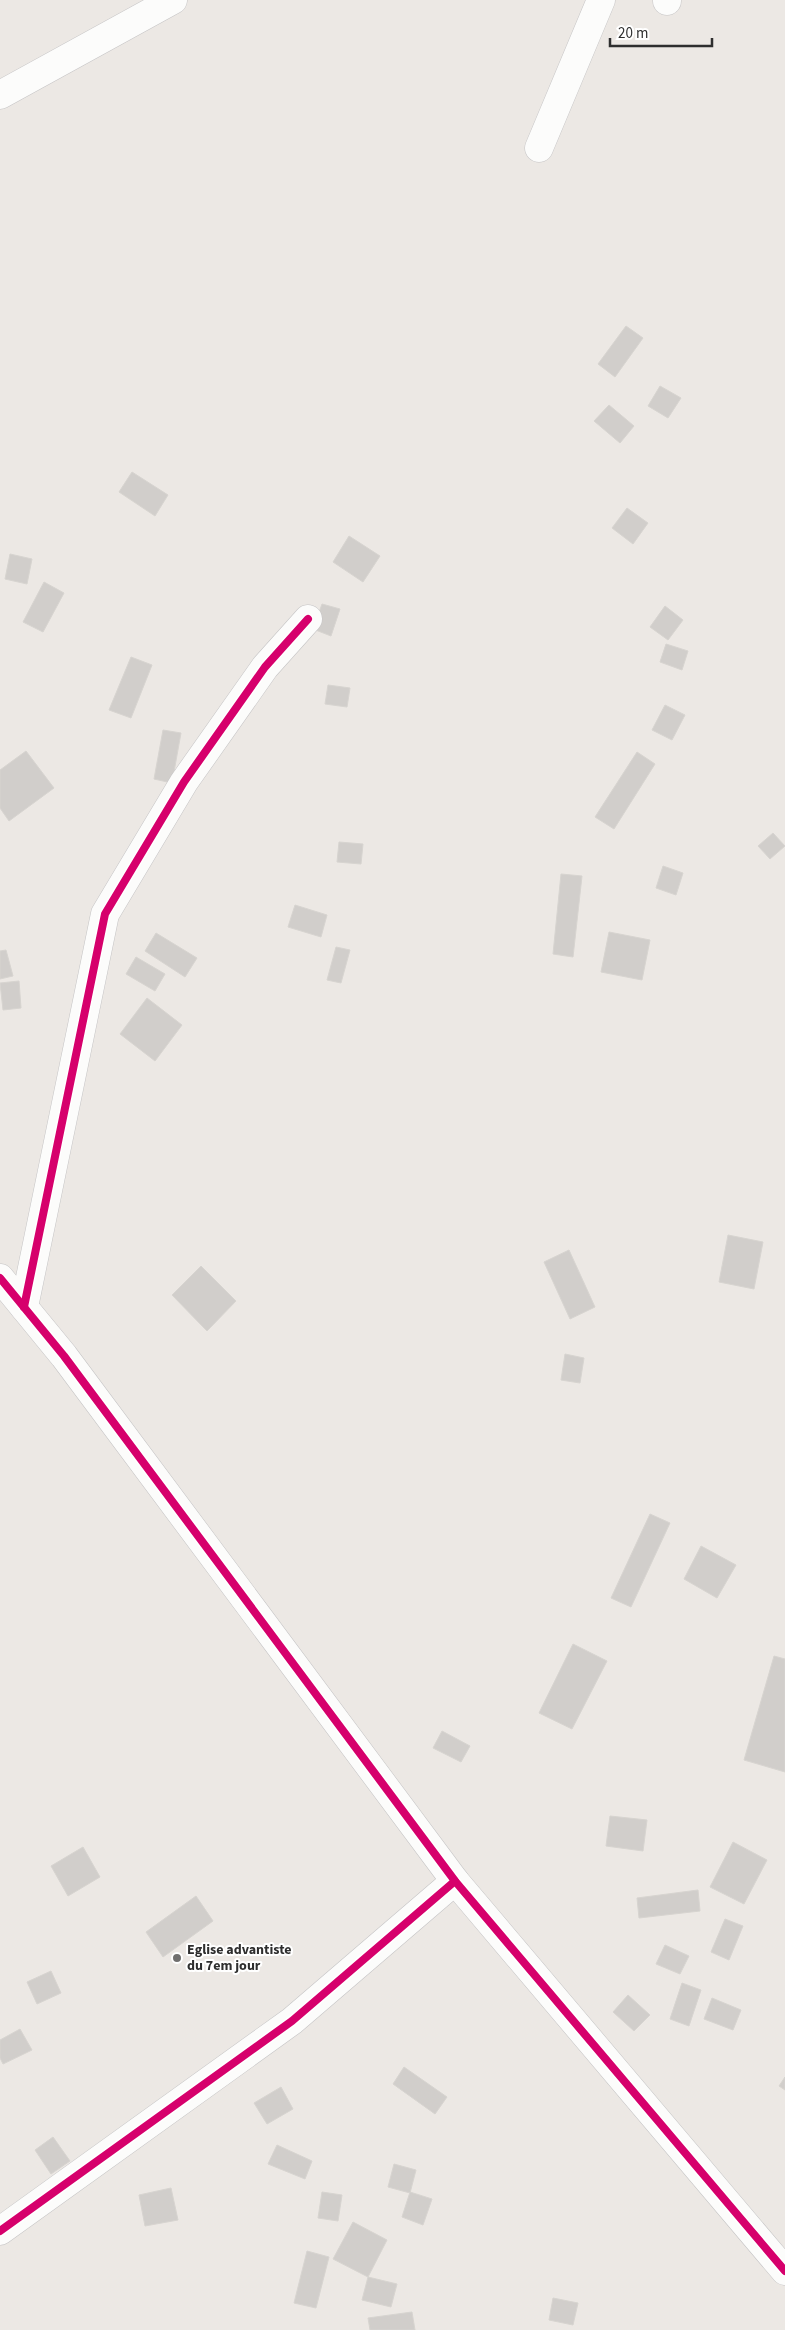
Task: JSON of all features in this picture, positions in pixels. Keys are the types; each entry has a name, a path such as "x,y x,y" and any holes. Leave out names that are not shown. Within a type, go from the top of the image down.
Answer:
{"street":[{"path":"0,95 172,0"},
{"path":"539,148 601,0"},
{"path":"24,1307 104,914 184,782 265,667 308,619"},
{"path":"0,1278 70,1364 454,1881 785,2271"},
{"path":"0,2231 292,2022 454,1881"}],"building":[{"path":"626,326 643,338 615,377 598,364"},
{"path":"660,386 681,398 668,418 648,406"},
{"path":"609,405 634,426 620,443 594,421"},
{"path":"132,472 168,495 155,516 119,492"},
{"path":"627,508 648,523 633,544 612,528"},
{"path":"349,536 380,556 363,582 333,562"},
{"path":"10,554 32,559 27,584 5,579"},
{"path":"44,582 64,593 43,632 23,622"},
{"path":"322,604 340,609 331,636 313,629"},
{"path":"665,606 683,620 668,640 650,627"},
{"path":"666,644 688,651 682,670 660,662"},
{"path":"131,657 152,665 131,718 109,710"},
{"path":"328,685 350,688 347,707 325,704"},
{"path":"665,705 685,715 672,740 652,730"},
{"path":"163,730 181,733 172,783 154,779"},
{"path":"26,751 54,788 9,821 0,808 0,770"},
{"path":"637,752 655,764 614,829 595,817"},
{"path":"773,833 785,846 770,859 758,846"},
{"path":"339,842 363,844 361,864 337,862"},
{"path":"663,866 683,873 676,895 656,888"},
{"path":"561,874 582,876 573,957 553,954"},
{"path":"295,905 327,915 321,937 288,927"},
{"path":"609,932 650,940 642,980 601,972"},
{"path":"156,933 197,958 185,977 145,951"},
{"path":"336,947 350,950 341,983 327,980"},
{"path":"6,950 13,976 0,979 0,951"},
{"path":"136,957 165,974 155,991 126,974"},
{"path":"19,981 21,1008 3,1010 0,983"},
{"path":"147,998 182,1025 155,1061 120,1034"},
{"path":"728,1235 763,1242 754,1289 719,1282"},
{"path":"569,1250 595,1307 570,1319 544,1262"},
{"path":"201,1266 236,1301 207,1331 172,1295"},
{"path":"565,1354 584,1358 580,1383 561,1380"},
{"path":"650,1514 670,1523 631,1607 611,1598"},
{"path":"701,1546 736,1565 717,1598 684,1579"},
{"path":"573,1644 607,1661 572,1729 539,1713"},
{"path":"774,1656 785,1659 785,1772 744,1760"},
{"path":"442,1731 470,1746 461,1762 433,1748"},
{"path":"610,1816 647,1820 643,1851 606,1846"},
{"path":"733,1842 767,1860 744,1904 710,1887"},
{"path":"83,1847 100,1877 68,1896 51,1866"},
{"path":"698,1890 700,1911 639,1918 637,1898"},
{"path":"196,1896 213,1921 163,1957 146,1932"},
{"path":"725,1919 743,1926 729,1960 711,1952"},
{"path":"665,1945 689,1956 680,1974 656,1964"},
{"path":"51,1971 61,1993 37,2004 27,1982"},
{"path":"682,1983 701,1990 689,2026 670,2019"},
{"path":"628,1995 650,2015 634,2031 613,2012"},
{"path":"712,1998 741,2010 733,2030 704,2019"},
{"path":"20,2029 32,2050 3,2064 0,2058 0,2040"},
{"path":"404,2067 447,2097 435,2114 393,2084"},
{"path":"785,2077 785,2090 779,2086"},
{"path":"281,2087 293,2109 267,2124 254,2103"},
{"path":"53,2137 70,2161 51,2174 35,2150"},
{"path":"277,2145 312,2161 305,2179 268,2164"},
{"path":"394,2164 416,2170 410,2193 388,2187"},
{"path":"171,2188 178,2220 145,2226 139,2195"},
{"path":"322,2192 342,2195 338,2221 318,2218"},
{"path":"410,2192 432,2199 423,2225 402,2217"},
{"path":"353,2222 387,2240 368,2277 333,2259"},
{"path":"307,2251 329,2257 316,2308 294,2303"},
{"path":"368,2277 397,2284 391,2307 362,2300"},
{"path":"553,2298 578,2303 573,2325 549,2320"},
{"path":"412,2312 415,2330 370,2330 368,2318"}],"cycle path":[{"path":"24,1307 105,914 184,782 265,667 308,619"},
{"path":"0,1278 64,1356 455,1881 785,2271"},
{"path":"0,2231 292,2021 455,1881"}],"place":[{"name":"Eglise advantiste du 7em jour","path":"177,1958"}]}
